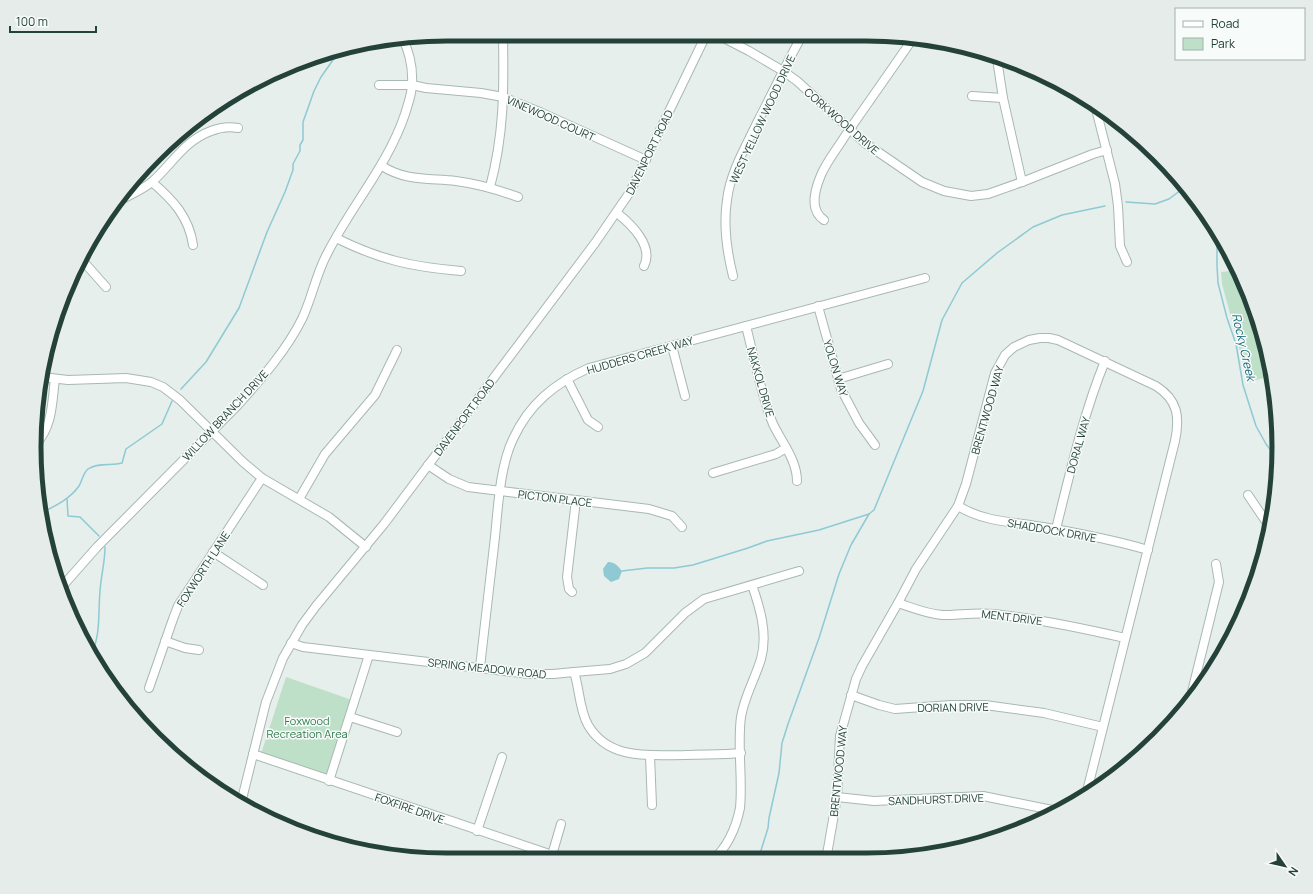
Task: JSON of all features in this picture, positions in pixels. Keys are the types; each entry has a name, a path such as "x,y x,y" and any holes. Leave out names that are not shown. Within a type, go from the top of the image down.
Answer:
{"street":[{"path":"490,187 499,149 502,118 503,41"},
{"name":"DAVENPORT ROAD","path":"243,798 266,702 279,668 291,643 316,606 366,547 428,466 617,212 630,192 703,41"},
{"name":"CORKWOOD DRIVE","path":"730,41 783,71 797,81 865,143 911,175 928,185 944,191 964,195 978,195 1000,190 1107,150"},
{"name":"WEST YELLOW WOOD DRIVE","path":"733,276 727,246 726,230 728,191 740,160 783,71 800,41"},
{"name":"WILLOW BRANCH DRIVE","path":"65,583 97,547 259,382 292,338 303,317 322,264 354,207 382,166 403,120 412,85 412,72 409,55 404,43"},
{"path":"824,220 817,214 814,204 818,183 825,167 910,43"},
{"path":"998,63 1003,98 1022,182"},
{"name":"VINEWOOD COURT","path":"380,85 412,85 503,97 646,160"},
{"path":"972,96 1003,98"},
{"path":"1097,113 1107,150 1116,195 1120,246 1127,262"},
{"path":"129,195 152,182 180,152 196,138 212,130 226,126 238,128"},
{"path":"382,166 391,172 404,176 456,181 490,187 518,197"},
{"path":"152,182 183,215 189,227 193,245"},
{"path":"617,212 632,226 643,243 646,250 644,266"},
{"path":"336,238 364,251 397,262 425,268 461,271"},
{"path":"85,263 106,287"},
{"name":"HUDDERS CREEK WAY","path":"480,667 500,491 508,451 520,426 530,410 545,394 567,379 589,368 925,278"},
{"name":"YOLON WAY","path":"818,306 838,379 846,401 859,423 875,445"},
{"name":"NAKKOL DRIVE","path":"746,326 767,408 797,470 797,480"},
{"name":"BRENTWOOD WAY","path":"827,853 837,797 840,736 851,695 862,666 916,569 958,506 966,484 995,373 1002,359 1008,352 1020,343 1040,338 1058,340 1141,378 1161,389 1172,400 1176,411 1178,426 1088,787"},
{"path":"672,346 685,396"},
{"path":"299,499 325,454 375,395 397,350"},
{"name":"DORAL WAY","path":"1056,529 1074,459 1105,361"},
{"path":"838,379 888,364"},
{"path":"47,378 68,380 126,378 151,382 169,390 243,462 262,478 329,517 366,547"},
{"path":"41,437 46,431 50,421 55,379"},
{"path":"567,379 588,420 598,427"},
{"path":"712,473 776,454 786,448"},
{"name":"PICTON PLACE","path":"428,466 461,485 500,491 634,506 665,513 674,517 682,527"},
{"name":"FOXWORTH LANE","path":"149,688 178,606 262,478"},
{"path":"1248,495 1265,520"},
{"path":"572,592 569,589 567,577 576,500"},
{"name":"SHADDOCK DRIVE","path":"958,506 968,512 986,518 1092,536 1148,550"},
{"path":"213,552 263,586"},
{"path":"1199,680 1219,582 1216,564"},
{"name":"SPRING MEADOW ROAD","path":"291,643 303,647 529,674 553,674 610,669 631,662 645,653 698,602 710,597 799,571"},
{"path":"719,853 728,842 737,821 742,797 740,753 742,712 761,660 764,642 762,618 752,585"},
{"name":"MENT DRIVE","path":"898,603 925,612 937,614 994,614 1060,624 1126,638"},
{"path":"165,641 185,648 198,650"},
{"path":"329,781 369,655"},
{"path":"574,672 578,683 583,714 588,726 602,740 619,750 635,755 650,756 740,753"},
{"name":"DORIAN DRIVE","path":"851,695 879,705 895,708 985,705 1044,713 1104,726"},
{"path":"350,717 397,732"},
{"name":"FOXFIRE DRIVE","path":"253,754 543,853"},
{"path":"650,756 652,805"},
{"path":"477,831 502,757"},
{"name":"SANDHURST DRIVE","path":"837,797 874,801 983,796 1049,809"},
{"path":"553,853 562,824"}],"green space":[{"path":"1232,271 1241,292 1258,342 1265,376 1263,378 1247,383 1222,284 1221,272"},
{"name":"Foxwood Recreation Area","path":"286,677 352,700 328,773 323,775 261,754"}],"water":[{"path":"608,562 618,566 622,571 619,579 611,582 604,576 603,569"}],"waterway":[{"path":"181,389 206,362 239,308 267,232 285,192 293,170 293,164 300,151 300,145 303,140 303,122 314,91 321,77 335,57"},
{"path":"1126,202 1155,204 1169,199 1180,191"},
{"path":"622,571 647,568 674,568 693,565 767,541 819,530 869,514 874,510 923,391 942,320 962,283 997,253 1033,227 1062,215 1105,206"},
{"name":"Rocky Creek","path":"1217,242 1218,283 1227,318 1236,344 1243,385 1256,426 1272,452"},
{"path":"46,511 71,495 79,486 88,469 100,465 122,463 126,449 162,424 172,401"},
{"path":"67,499 68,516 80,517 99,536"},
{"path":"760,853 768,828 779,773 782,743 788,724 819,638 839,574 851,545 869,514"},
{"path":"94,648 98,632 100,591 105,547"}]}
